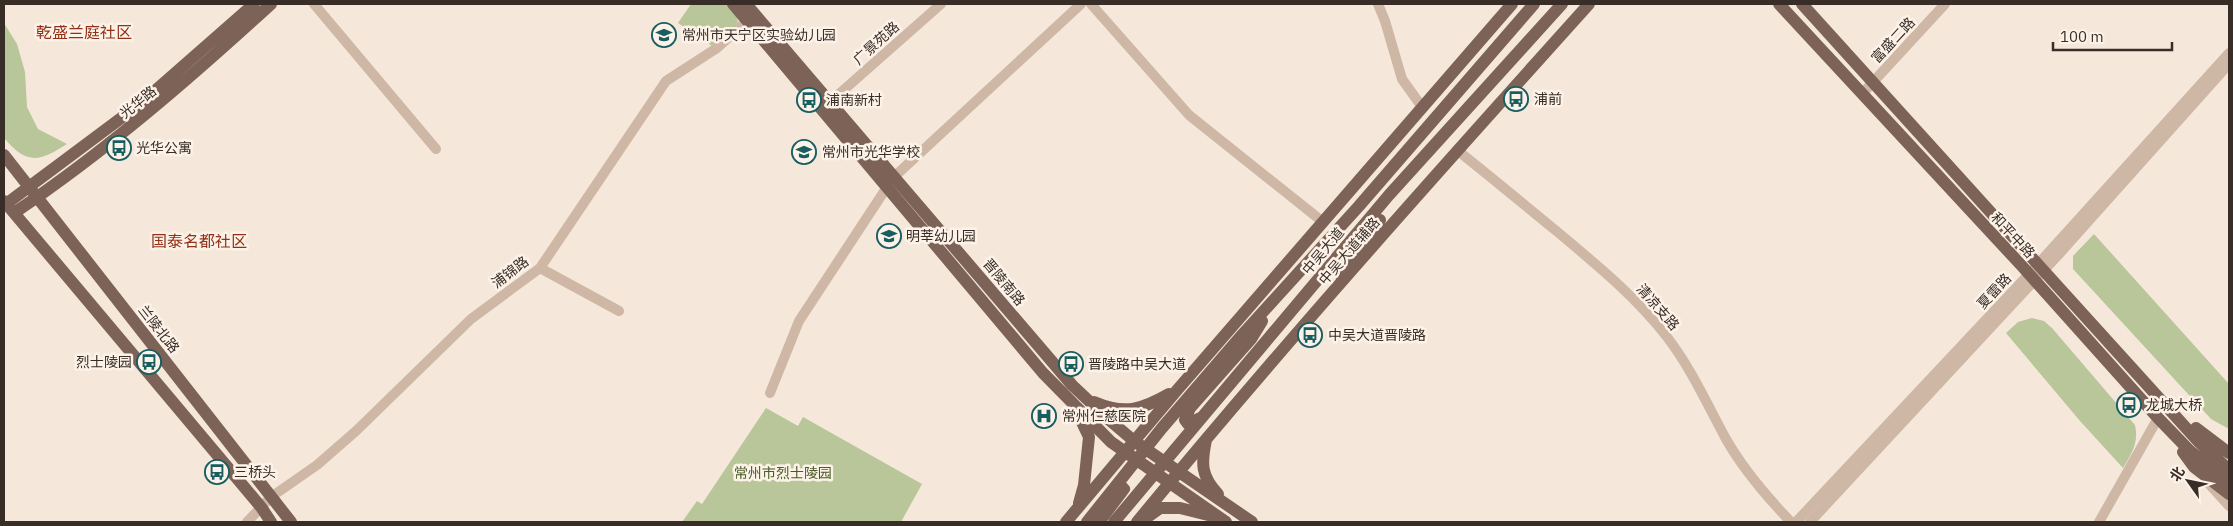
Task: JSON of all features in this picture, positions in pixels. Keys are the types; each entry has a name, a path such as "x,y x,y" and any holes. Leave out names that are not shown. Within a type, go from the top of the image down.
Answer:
{"main road":[{"name":"光华路","path":"33,192 140,104 254,4"},
{"name":"光华路","path":"8,206 82,165 166,99 271,4"},
{"name":"晋陵南路","path":"733,4 751,17 830,102 1043,373 1075,407 1124,452 1224,521"},
{"name":"晋陵南路","path":"746,4 751,17 891,182 1052,362 1107,418 1134,441 1252,522"},
{"path":"1066,522 1178,389 1512,4"},
{"path":"1488,87 1477,93 1474,90 1476,80 1524,24 1534,4"},
{"name":"中吴大道","path":"1087,522 1242,335 1404,154 1534,4"},
{"path":"1519,51 1554,4"},
{"name":"中吴大道","path":"1114,522 1389,195 1562,4"},
{"path":"1538,30 1589,4"},
{"name":"中吴大道辅路","path":"1138,522 1206,439 1332,293 1589,4"},
{"name":"和平中路","path":"1779,4 2158,418 2188,449 2229,483"},
{"name":"和平中路","path":"1802,4 2042,266 2197,440 2229,470"},
{"path":"1367,223 1389,186 1440,130 1444,121 1441,118 1432,121"},
{"path":"1334,209 1348,202 1363,186 1404,154"},
{"name":"兰陵北路","path":"4,155 291,522"},
{"path":"1332,293 1349,259 1379,222 1389,195"},
{"path":"8,206 261,507 271,522"},
{"path":"1242,335 1267,287"},
{"path":"1204,416 1188,424 1185,420 1190,408 1251,339 1276,297"},
{"path":"1088,398 1108,408 1130,410 1146,407 1178,389"},
{"path":"1187,436 1246,392"},
{"path":"2156,394 2229,454"},
{"path":"1072,522 1084,485 1089,437 1075,407"},
{"path":"2158,418 2194,467 2229,494"},
{"path":"1206,439 1201,462 1208,484 1232,509"},
{"path":"1099,522 1124,489 1121,486 1114,489"},
{"path":"1138,522 1160,508 1180,508 1224,521"}],"street":[{"path":"314,4 436,149"},
{"name":"广景苑路","path":"830,102 941,4"},
{"path":"770,394 798,320 891,182 1081,4"},
{"path":"1092,4 1189,115 1323,222"},
{"path":"1378,4 1402,79 1422,107"},
{"name":"富盛二路","path":"1862,94 1945,4"},
{"name":"浦锦路","path":"247,522 271,497 317,465 356,432 472,319 540,268 666,81 717,48 751,17"},
{"name":"夏雷路","path":"2042,266 2229,53"},
{"name":"夏雷路","path":"1810,522 2031,278 2229,64"},
{"name":"清凉支路","path":"1458,150 1580,251 1623,288 1647,312 1668,338 1688,368 1727,440 1752,477 1791,522"},
{"path":"540,268 619,311"},
{"name":"夏雷路","path":"1796,522 2031,278"},
{"path":"2099,522 2158,418"},
{"path":"2194,467 2229,506"}],"green space":[{"path":"691,4 727,4 735,12 738,21 734,28 712,46 678,23"},
{"path":"4,23 17,44 25,72 27,107 38,129 67,144 41,157 27,157 12,147 4,138"},
{"path":"2094,234 2229,384 2229,429 2211,419 2073,269 2073,256"},
{"path":"2032,318 2044,321 2052,328 2135,425 2135,442 2123,468 2080,421 2006,333 2018,322"},
{"name":"常州市烈士陵园","path":"766,408 798,426 803,417 922,484 901,522 682,522 697,501 702,504"}],"place":[{"name":"常州市天宁区实验幼儿园","path":"664,35"},
{"name":"浦前","path":"1516,99"},
{"name":"浦南新村","path":"809,100"},
{"name":"光华公寓","path":"119,148"},
{"name":"常州市光华学校","path":"804,152"},
{"name":"明莘幼儿园","path":"889,236"},
{"name":"中吴大道晋陵路","path":"1310,335"},
{"name":"烈士陵园","path":"149,362"},
{"name":"晋陵路中吴大道","path":"1071,364"},
{"name":"龙城大桥","path":"2129,405"},
{"name":"常州仁慈医院","path":"1044,416"},
{"name":"三桥头","path":"217,472"}],"district":[{"name":"乾盛兰庭社区","path":"84,32"},
{"name":"国泰名都社区","path":"199,241"}]}
